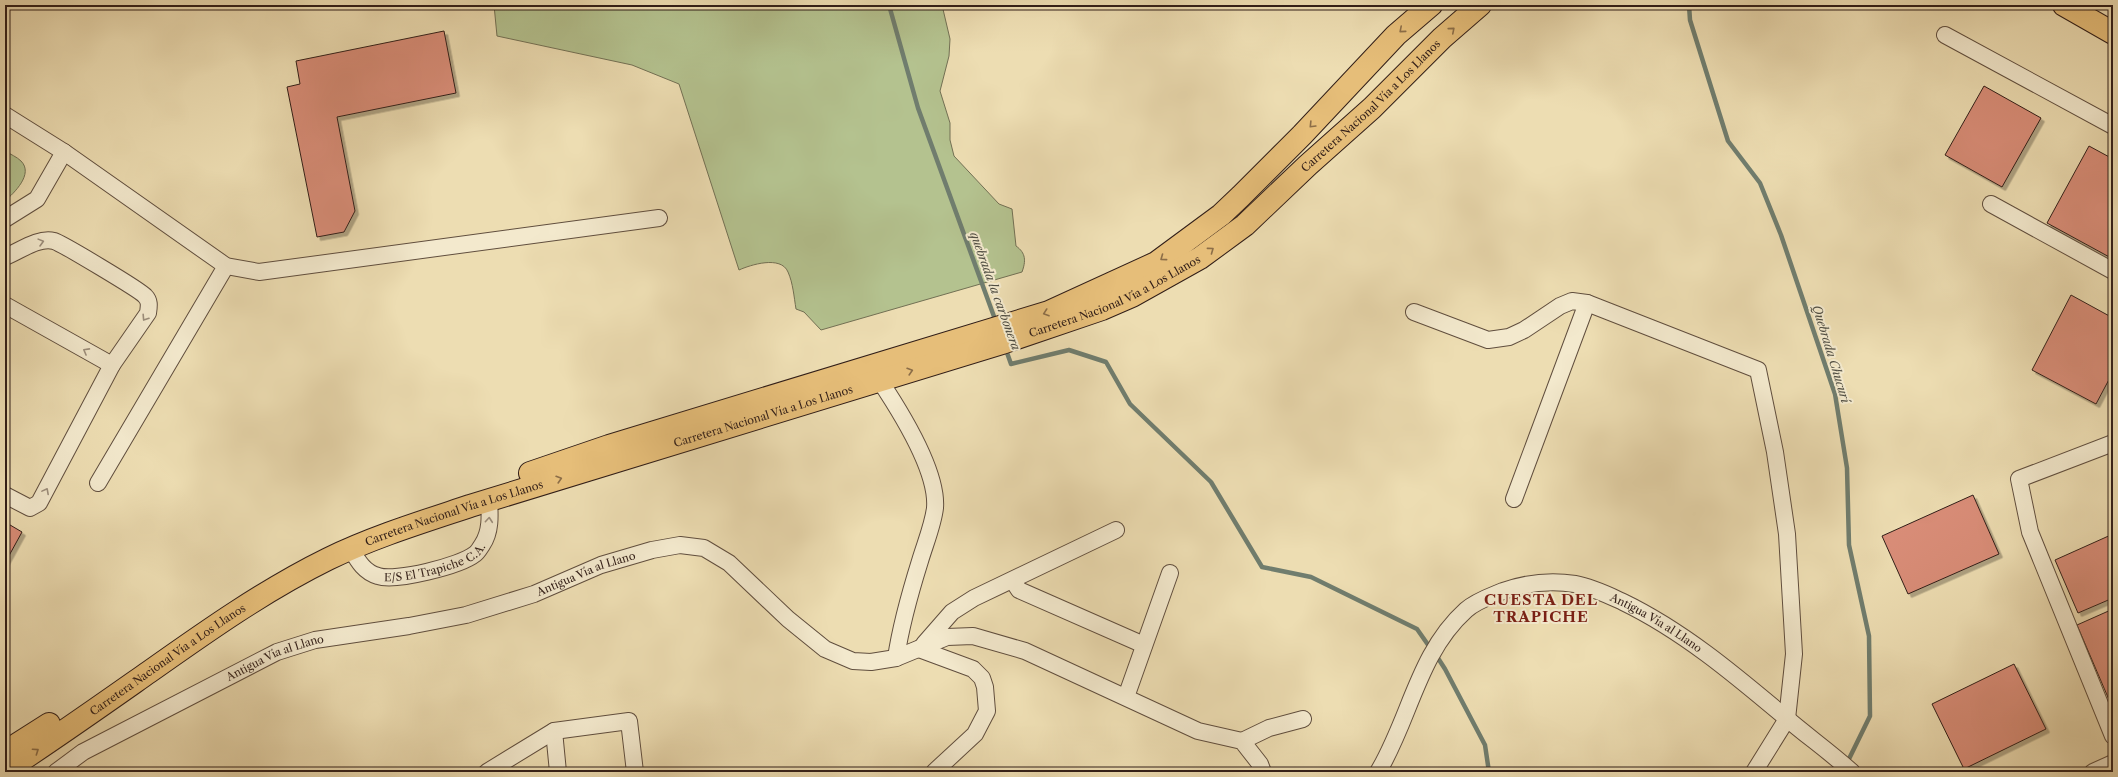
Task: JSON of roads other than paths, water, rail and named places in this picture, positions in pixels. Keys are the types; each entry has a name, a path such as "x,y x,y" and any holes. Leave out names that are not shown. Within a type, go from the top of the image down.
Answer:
{"highway":[{"name":"Carretera Nacional Vía a Los Llanos","path":"5,771 209,612 258,581 322,546 394,515 609,446 1049,312 1156,263 1221,215 1302,135 1396,35 1431,5"},
{"name":"Carretera Nacional Vía a Los Llanos","path":"5,752 65,723 216,624 266,593 328,558 400,530 489,501 1002,343 1102,309 1132,296 1200,258 1245,225 1308,165 1372,108 1442,38 1480,5"},
{"path":"2064,5 2113,33"},
{"path":"5,739 32,725 65,723"}],"street":[{"path":"1945,35 2113,126"},
{"path":"5,115 64,152 226,266 259,272 659,218"},
{"path":"5,220 37,199 64,152"},
{"path":"1991,204 2113,272"},
{"path":"5,257 38,242 54,241 131,285 145,295 150,303 148,313 112,365 39,503 30,508 5,495"},
{"path":"98,483 226,266"},
{"path":"1414,312 1488,340 1509,336 1524,330 1560,306 1572,301 1587,303 1758,370 1775,452 1788,534 1794,654 1787,719 1754,772"},
{"path":"1514,499 1587,303"},
{"path":"5,305 112,365"},
{"path":"880,381 897,406 922,455 933,487 935,508 901,624 896,658"},
{"path":"2113,443 2019,479 2030,532 2113,736"},
{"name":"E/S El Trapiche C.A.","path":"350,550 359,563 369,573 383,578 400,578 455,564 476,554 483,544 489,528 489,501"},
{"path":"934,772 975,734 987,711 986,686 982,678 973,668 919,649 952,612 974,598 1013,581 1116,530"},
{"name":"Antigua Vía al Llano","path":"56,772 83,752 277,652 315,640 409,626 466,615 534,594 601,565 652,550 680,544 704,548 729,563 788,619 825,649 853,661 871,662 896,658 947,637 973,636 1025,651 1198,731 1242,741"},
{"path":"1126,697 1170,573"},
{"path":"1013,581 1019,590 1144,645"},
{"name":"Antigua Vía al Llano","path":"1378,772 1388,755 1418,680 1439,642 1466,609 1485,598 1520,585 1553,582 1576,584 1599,590 1644,612 1690,642 1745,684 1787,719 1827,749 1852,772"},
{"path":"1263,772 1260,764 1242,741 1270,728 1304,719"},
{"path":"487,772 554,731 629,721 635,772"},
{"path":"65,723 83,752"},
{"path":"554,731 558,772"},
{"path":"2093,772 2113,763"}],"waterway":[{"name":"quebrada la carbonera","path":"889,5 918,108 996,322"},
{"name":"Quebrada Chucurí","path":"1689,5 1690,20 1728,141 1760,183 1781,235 1835,394 1847,468 1849,545 1869,636 1870,716 1847,763"},
{"name":"quebrada la carbonera","path":"1005,347 1011,364 1069,350 1106,362 1130,404 1211,482 1262,567 1311,577 1417,629 1431,649"},
{"name":"quebrada la carbonera","path":"1436,655 1445,669 1485,745 1489,772"}],"district":[{"name":"CUESTA DEL TRAPICHE","path":"1541,608"}]}
